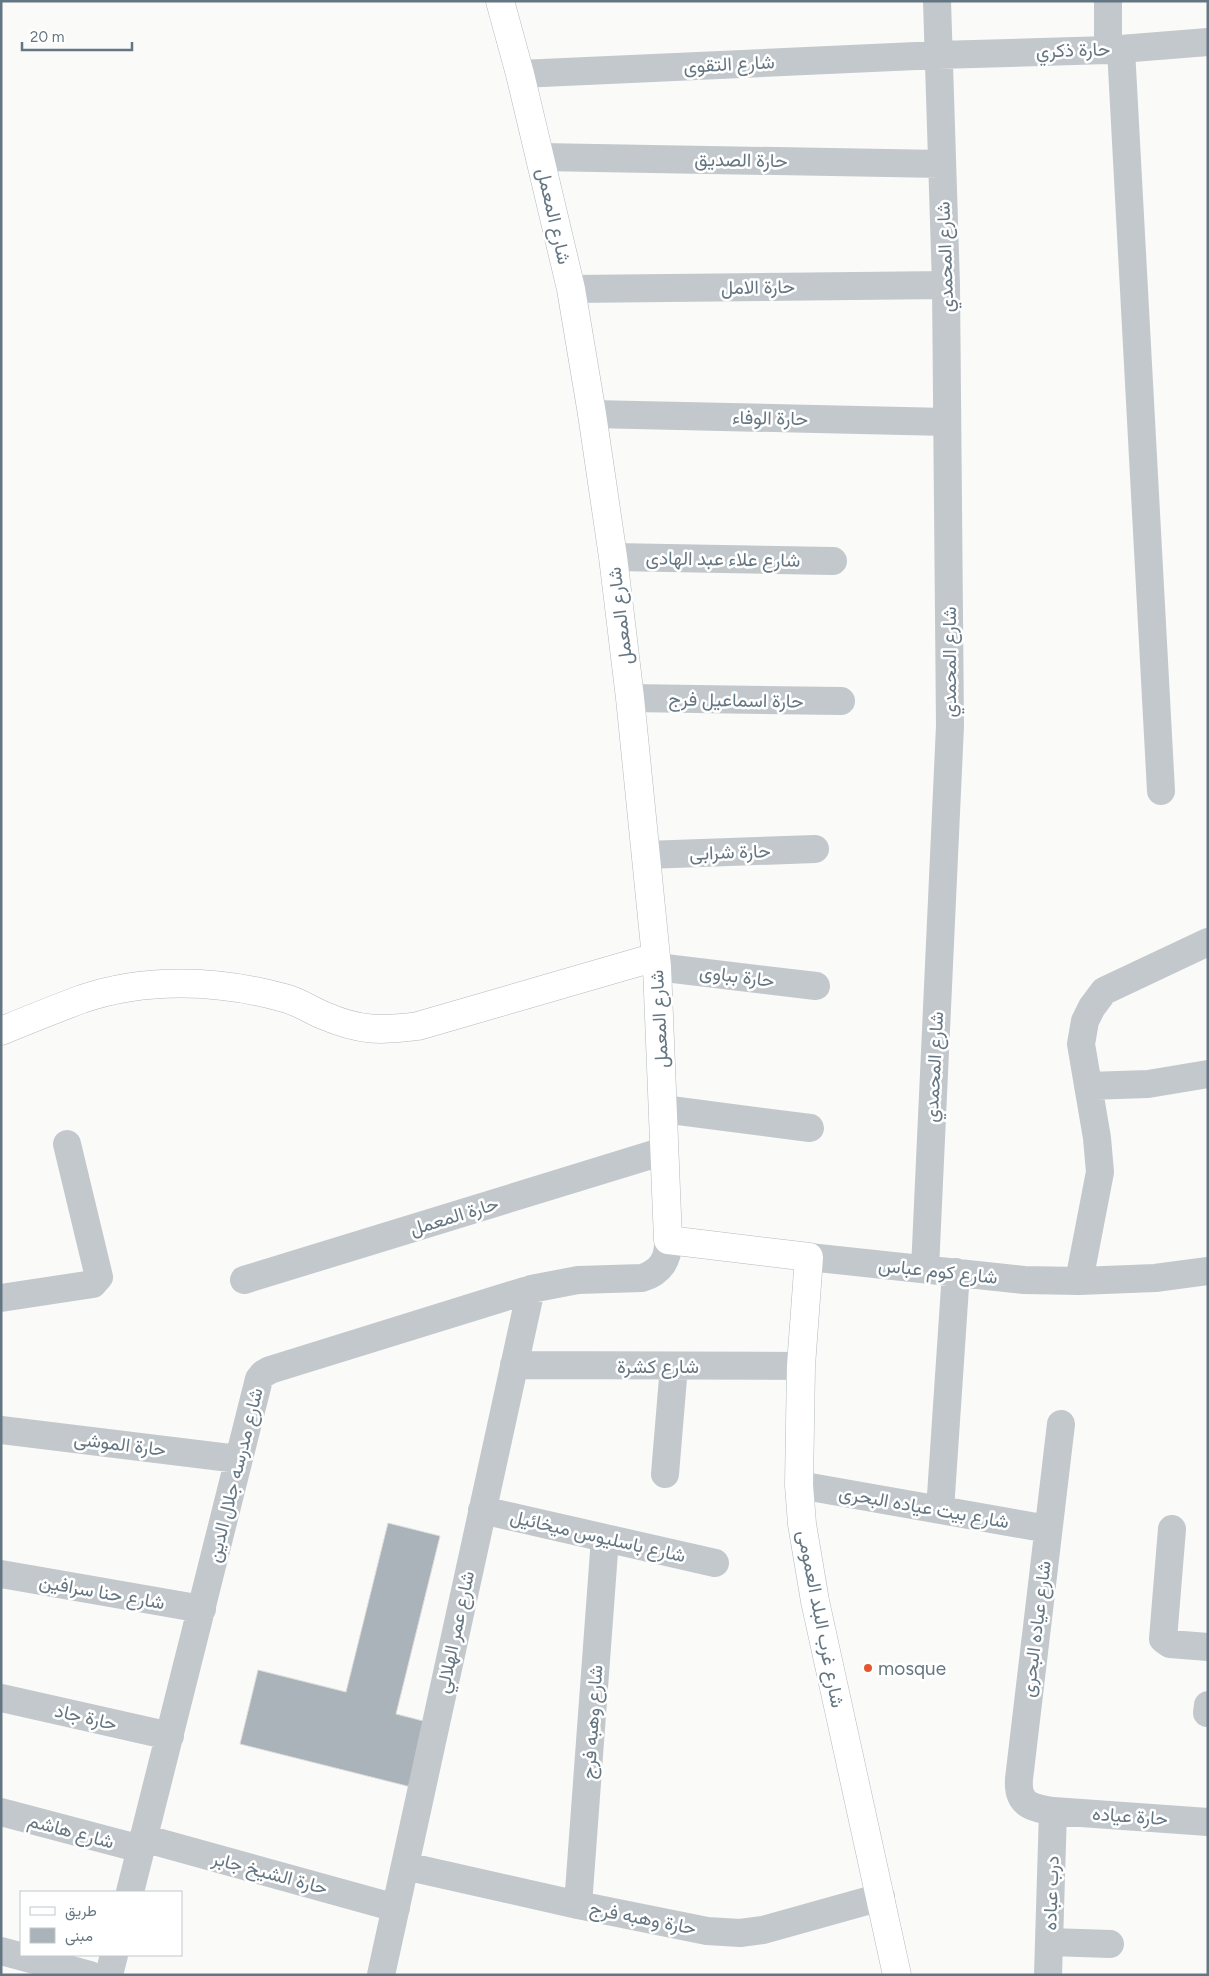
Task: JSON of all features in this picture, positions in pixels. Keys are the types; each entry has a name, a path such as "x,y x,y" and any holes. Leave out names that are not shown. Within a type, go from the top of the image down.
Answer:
{"street":[{"name":"شارع المعمل","path":"500,1 520,74 571,289 613,557 630,698 657,962 668,1240"},
{"name":"شارع المحمدي","path":"925,1269 950,726 946,285 937,1"},
{"path":"1108,1 1114,49 1161,791"},
{"name":"حارة ذكري","path":"938,54 1114,49 1208,42"},
{"name":"شارع التقوى","path":"520,74 938,54"},
{"name":"حارة الصديق","path":"540,157 942,164"},
{"name":"حارة الامل","path":"571,289 946,285"},
{"name":"حارة الوفاء","path":"592,414 947,422"},
{"name":"شارع علاء عبد الهادى","path":"613,557 832,561"},
{"name":"حارة اسماعيل فرج","path":"630,698 842,702"},
{"name":"حارة شرابى","path":"646,856 815,849"},
{"path":"1079,1281 1100,1172 1097,1138 1081,1044 1085,1021 1092,1007 1104,991 1208,942"},
{"path":"1,1031 84,999 134,988 185,984 236,987 286,998 326,1017 355,1027 387,1030 418,1026 657,962"},
{"name":"حارة بباوى","path":"657,962 816,986"},
{"path":"1088,1086 1148,1084 1208,1074"},
{"path":"663,1109 810,1128"},
{"path":"1,1298 93,1284 99,1277 67,1144"},
{"name":"حارة المعمل","path":"244,1280 664,1151"},
{"name":"شارع كوم عباس","path":"668,1240 1024,1280 1079,1281 1155,1278 1208,1271"},
{"name":"شارع مدرسه جلال الدين","path":"130,1891 238,1459 259,1379 263,1374 270,1370 531,1289 578,1280 642,1278 652,1275 660,1269 666,1260 669,1250 668,1240"},
{"name":"شارع غرب البلد العمومى","path":"808,1257 801,1366 799,1485 802,1524 812,1582 896,1975"},
{"path":"940,1510 956,1272"},
{"name":"شارع عمر الهلالي","path":"381,1975 531,1289"},
{"name":"شارع كشرة","path":"514,1366 801,1366"},
{"path":"665,1474 674,1366"},
{"name":"شارع عياده البحرى","path":"1053,1811 1029,1806 1023,1800 1018,1786 1061,1424"},
{"name":"حارة الموشى","path":"1,1430 238,1459"},
{"name":"شارع بيت عياده البحرى","path":"799,1485 1048,1529"},
{"name":"شارع باسليوس ميخائيل","path":"482,1510 715,1563"},
{"path":"1172,1529 1163,1639 1170,1644 1208,1647"},
{"name":"شارع وهبه فرج","path":"578,1905 606,1538"},
{"name":"شارع حنا سرافين","path":"1,1574 202,1609"},
{"name":"حارة جاد","path":"1,1698 170,1736"},
{"path":"1207,1713 1208,1705"},
{"name":"حارة عياده","path":"1053,1811 1208,1822"},
{"name":"درب عباده","path":"1048,1975 1053,1811"},
{"name":"شارع هاشم","path":"1,1812 142,1844"},
{"name":"حارة الشيخ جابر","path":"142,1844 396,1908"},
{"name":"حارة وهبه فرج","path":"405,1866 578,1905 707,1931 740,1933 763,1930 881,1898"},
{"path":"1050,1942 1110,1944"},
{"path":"1,1951 90,1975"},
{"path":"109,1975 114,1956"}],"building":[{"path":"388,1523 440,1536 396,1714 431,1723 415,1788 240,1744 258,1670 346,1692"}],"place":[{"name":"mosque","path":"868,1668"}]}
